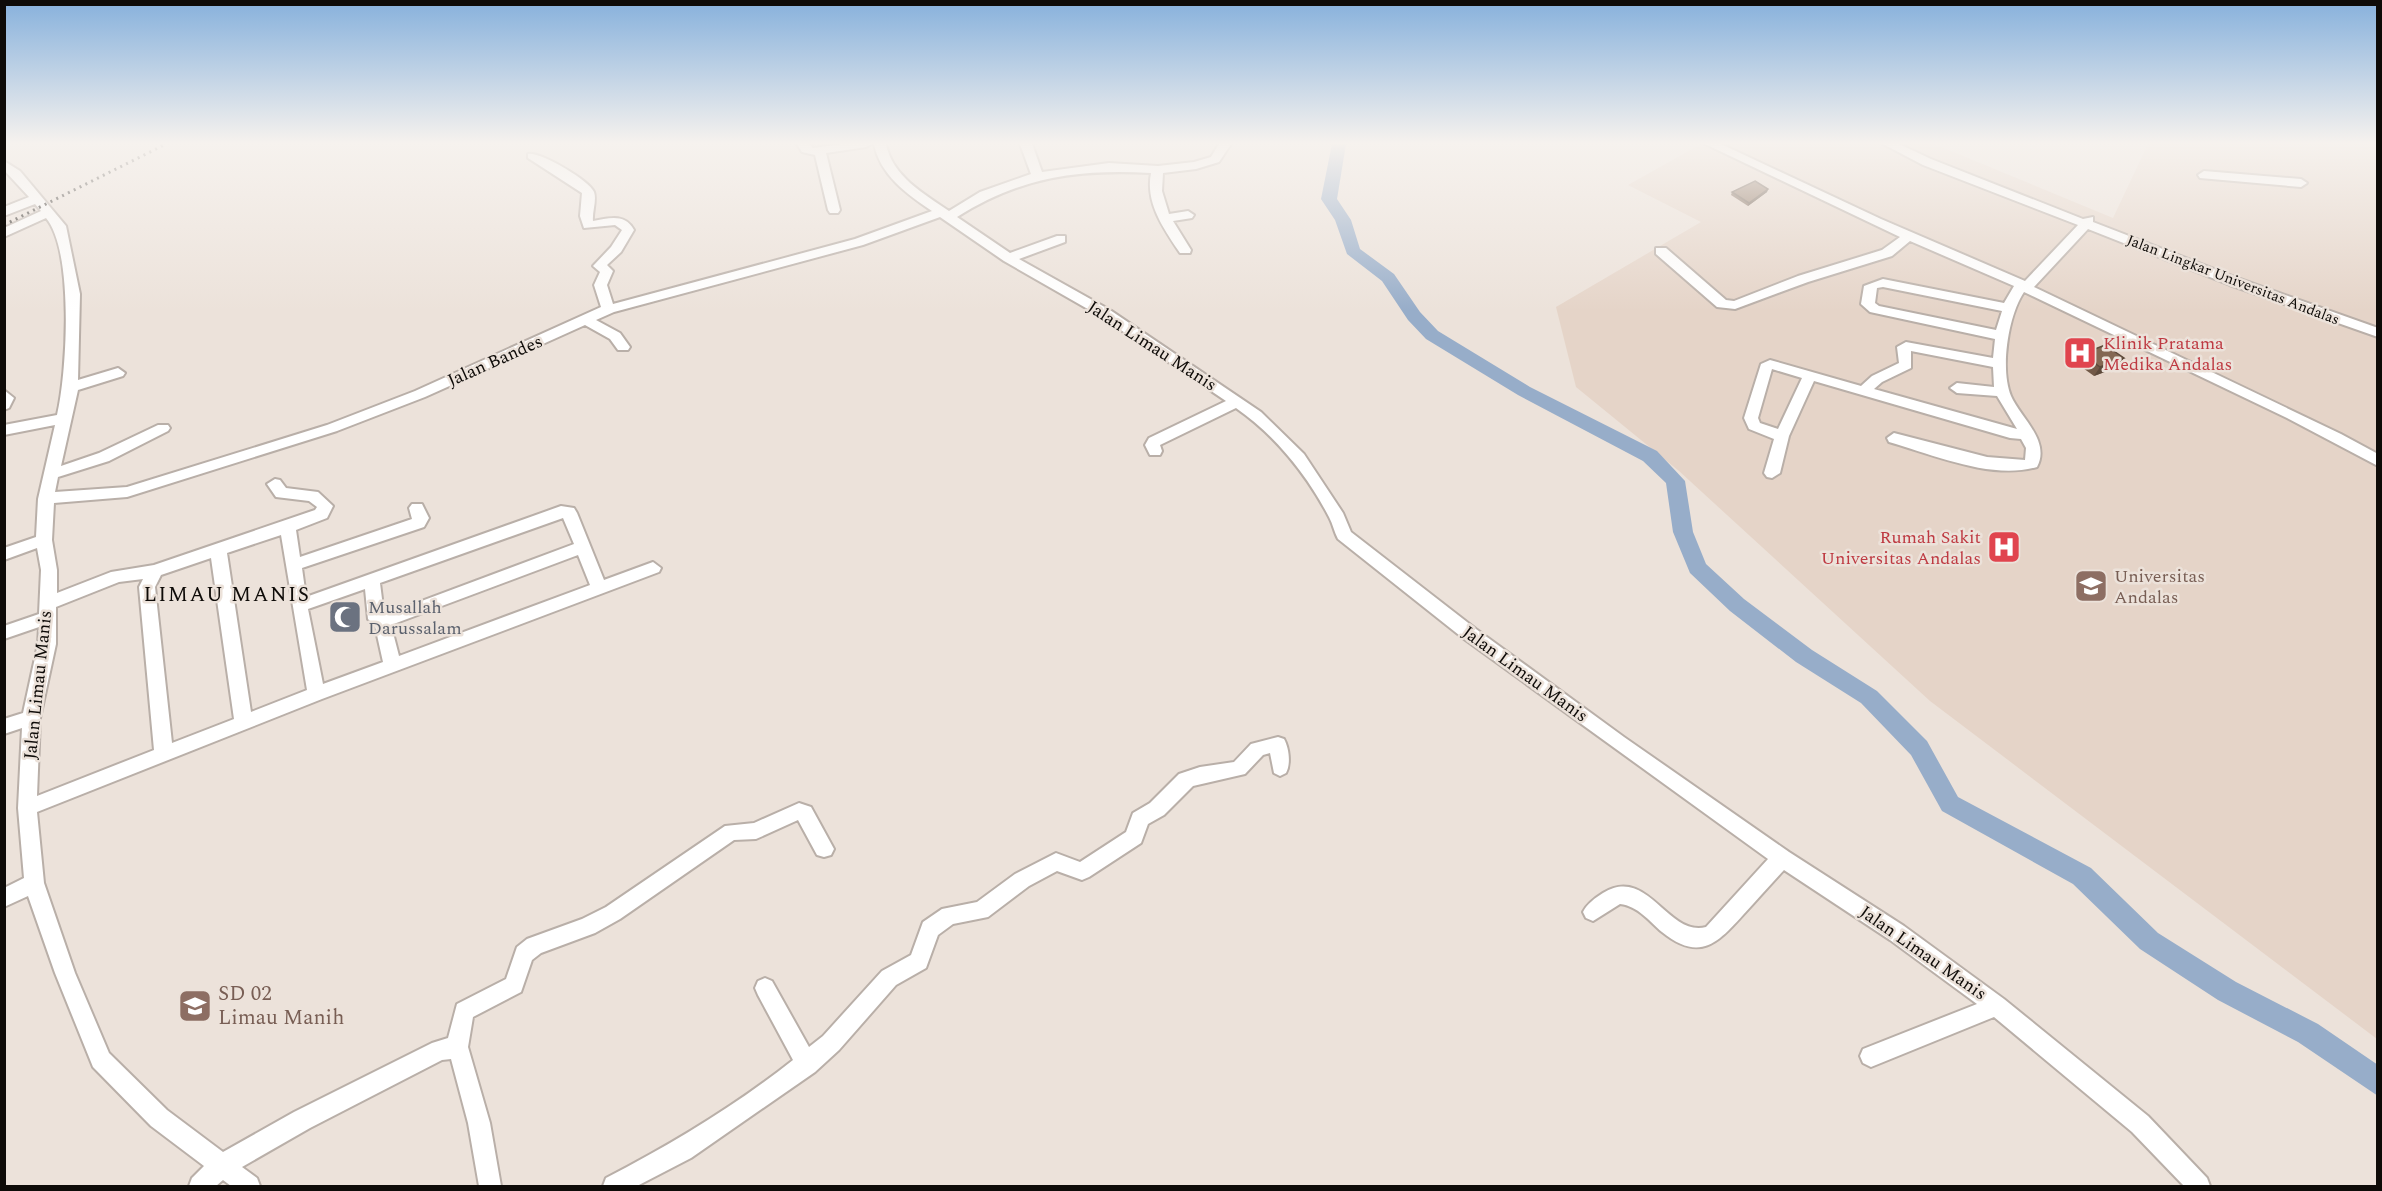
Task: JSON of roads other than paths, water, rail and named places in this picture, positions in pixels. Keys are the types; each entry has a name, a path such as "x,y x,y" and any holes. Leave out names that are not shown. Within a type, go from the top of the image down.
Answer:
{"street":[{"path":"4,212 34,200"},
{"name":"Jalan Limau Manis","path":"39,200 60,226 73,294 71,387 46,499 44,540 49,570 47,644 32,718 27,808 34,883 65,973 101,1060 159,1118 249,1186"},
{"path":"589,200 585,214 588,225 617,221 626,226 628,230 599,266 608,270 600,283 601,292 609,309"},
{"path":"832,200 834,210"},
{"name":"Jalan Limau Manis","path":"926,200 1010,258 1105,313 1236,402 1273,430 1299,458 1337,517 1344,535 1470,634 1782,858 1897,933 1997,1006 2140,1124 2199,1186"},
{"name":"Jalan Bandes","path":"46,499 78,494 127,492 332,428 420,394 609,309 859,242 945,214 975,200"},
{"path":"1158,200 1165,218 1185,250"},
{"path":"1831,200 2026,286 2359,446 2378,452"},
{"name":"Jalan Lingkar Universitas Andalas","path":"2031,200 2378,333"},
{"name":"Jalan Lingkar Universitas Andalas","path":"2036,200 2088,222"},
{"path":"4,233 49,212"},
{"path":"1165,218 1188,215"},
{"path":"1893,438 1968,458 2016,467 2028,466 2032,463 2033,448 2002,392 2000,364 2008,308 2026,286 2088,222"},
{"path":"1661,251 1722,304 1735,305 1803,279 1887,253 1909,236"},
{"path":"1010,258 1061,239"},
{"name":"Jalan Lingkar Universitas Andalas","path":"2237,280 2378,327"},
{"path":"2003,336 1875,309 1868,304 1871,286 1883,283 2008,308"},
{"path":"587,320 615,336 623,347"},
{"path":"1864,391 1877,379 1906,365 1904,347 1906,346 2000,364"},
{"path":"1782,436 1752,423 1751,418 1766,367 1776,364 2010,433 2026,433"},
{"path":"71,387 118,373"},
{"path":"1772,473 1782,436 1810,375"},
{"path":"1957,388 2002,392"},
{"path":"4,395 7,398 4,405"},
{"path":"1155,451 1152,445 1154,442 1236,402"},
{"path":"4,418 4,428 63,419"},
{"path":"52,474 104,457 163,428"},
{"path":"2359,446 2378,461"},
{"path":"4,633 117,576 155,571 288,527 321,514 325,507 313,496 281,493 275,484"},
{"path":"294,565 418,523 421,518 417,508"},
{"path":"299,606 561,512 568,512 571,517 599,587"},
{"path":"288,527 299,606 316,694"},
{"path":"4,554 44,540"},
{"path":"372,581 376,620 382,622 584,546"},
{"path":"218,550 244,723"},
{"path":"27,808 316,694 653,568"},
{"path":"155,571 147,587 164,754"},
{"path":"382,622 393,666"},
{"path":"4,726 32,718"},
{"path":"614,1186 683,1150 807,1064 855,1018 889,978 919,960 928,932 949,915 981,911 1022,880 1056,862 1082,871 1134,837 1140,819 1157,809 1186,780 1200,775 1239,769 1257,749 1278,744 1280,768"},
{"path":"490,1186 479,1123 457,1047 464,1011 503,993 514,985 524,954 529,950 588,926 613,913 717,840 732,832 756,831 800,811 804,813 824,849"},
{"path":"1593,912 1618,895 1629,896 1681,933 1705,938 1712,935 1782,858"},
{"path":"4,898 34,883"},
{"path":"765,988 807,1064"},
{"path":"1871,1056 1997,1006"},
{"path":"200,1186 221,1166 302,1120 440,1050 457,1047"}],"waterway":[{"path":"1329,200 1343,220 1353,251 1388,278 1414,316 1432,335 1524,391 1650,456 1675,481 1683,532 1697,568 1737,605 1804,656 1869,697 1919,748 1950,804 2082,876 2149,941 2227,991 2308,1033 2378,1082"}],"railway":[{"path":"4,225 55,200"}],"place":[{"name":"Klinik Pratama Medika Andalas","path":"2080,353"},
{"name":"Rumah Sakit Universitas Andalas","path":"2004,547"},
{"name":"Universitas Andalas","path":"2091,586"},
{"name":"Musallah Darussalam","path":"345,617"},
{"name":"SD 02 Limau Manih","path":"195,1006"}],"district":[{"name":"LIMAU MANIS","path":"227,595"}]}
